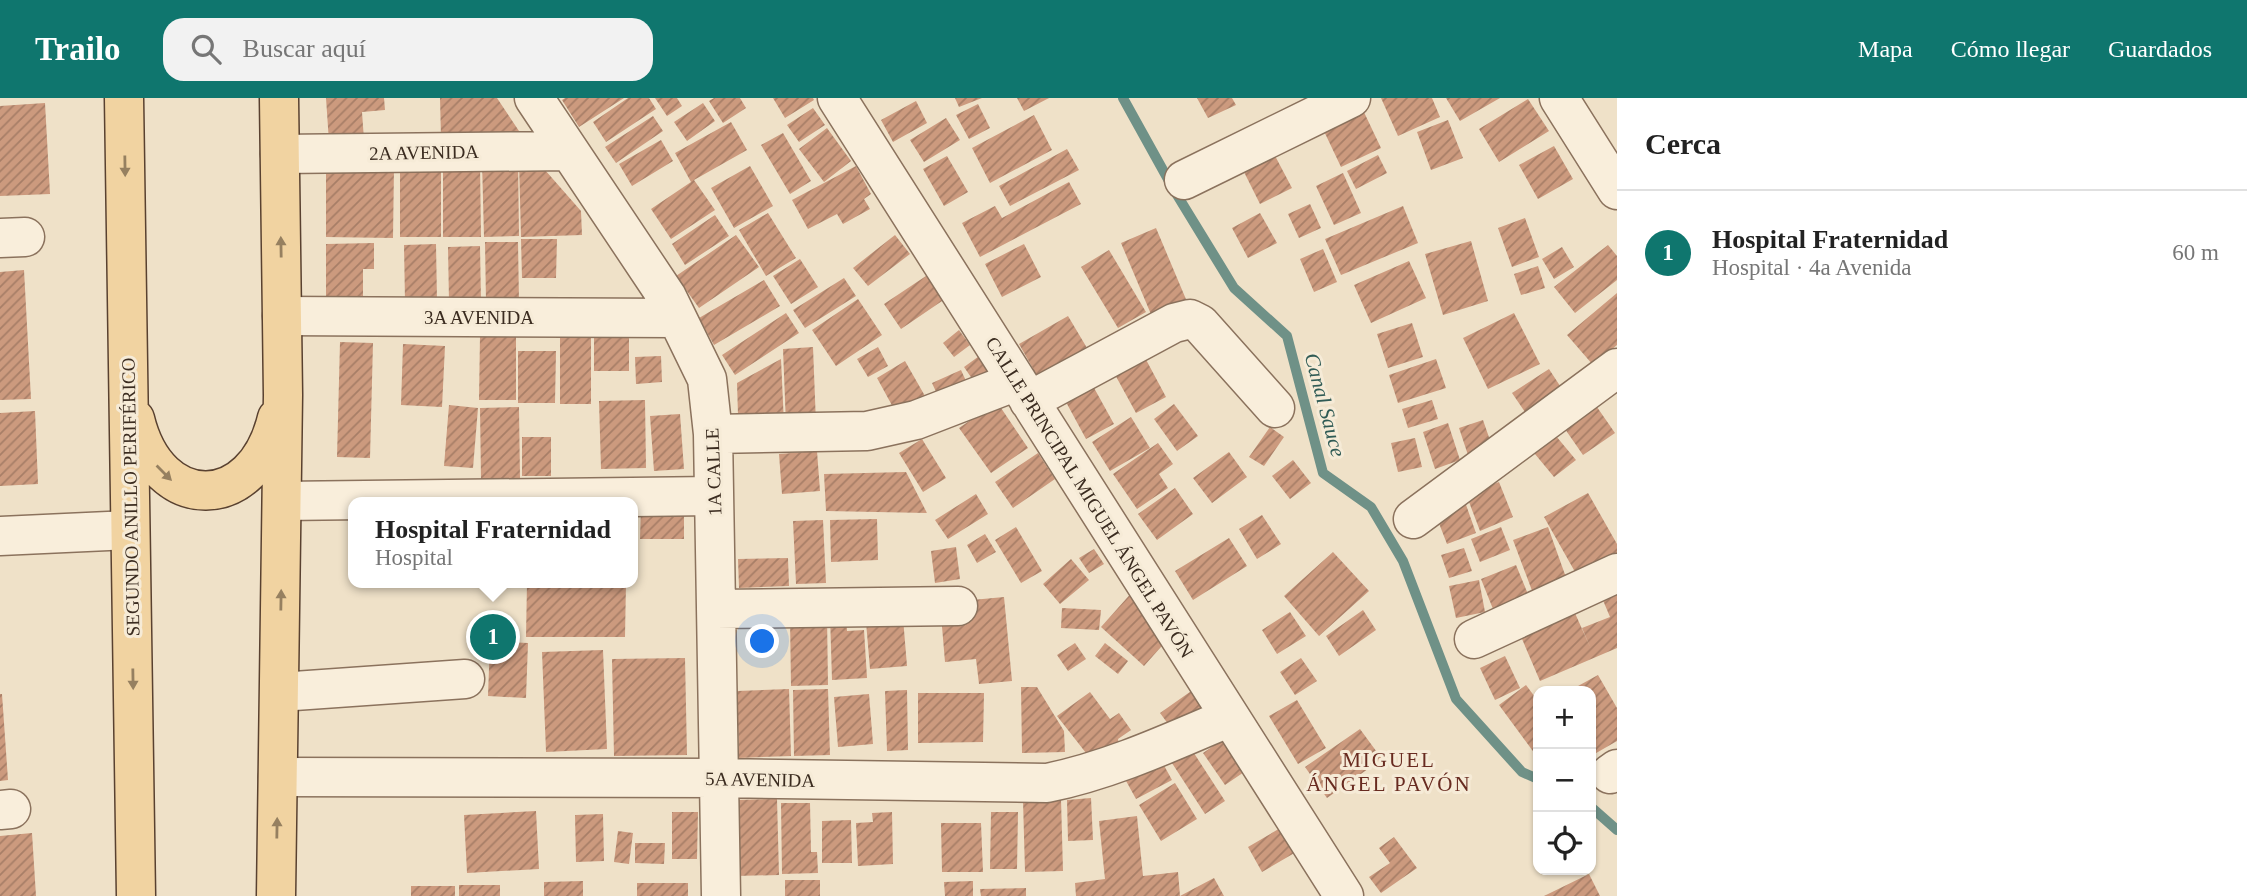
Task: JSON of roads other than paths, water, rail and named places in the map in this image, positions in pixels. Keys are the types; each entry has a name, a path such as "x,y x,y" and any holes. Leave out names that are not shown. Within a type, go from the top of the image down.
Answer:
{"main road":[{"name":"SEGUNDO ANILLO PERIFÉRICO","path":"124,98 136,896"},
{"path":"276,896 283,395 279,98"},
{"path":"128,389 138,431 154,462 167,478 179,485 213,490 240,481 260,461 269,445 283,395"}],"street":[{"name":"1A CALLE","path":"534,98 667,297 707,379 713,434 721,896"},
{"name":"CALLE PRINCIPAL MIGUEL ÁNGEL PAVÓN","path":"837,98 1344,896"},
{"path":"1184,180 1351,98"},
{"path":"1559,98 1617,190"},
{"name":"2A AVENIDA","path":"280,154 568,151"},
{"name":"3A AVENIDA","path":"282,316 676,318"},
{"path":"713,434 867,431 916,420 1023,391 1174,323 1189,319 1200,324 1275,408"},
{"path":"1413,519 1617,368"},
{"path":"628,497 714,496"},
{"path":"282,501 348,500"},
{"path":"0,536 131,530"},
{"path":"1474,639 1617,573"},
{"path":"716,609 958,606"},
{"path":"280,692 465,679"},
{"name":"5A AVENIDA","path":"278,777 719,778 1047,783 1079,777 1230,717"}],"waterway":[{"name":"Canal Sauce","path":"1123,98 1174,190 1234,288 1287,336 1323,473 1371,507 1403,561 1456,699 1522,772 1533,777"},
{"name":"Canal Sauce","path":"1596,811 1617,830"}],"place":[{"name":"Hospital Fraternidad","path":"493,637"}],"district":[{"name":"MIGUEL ÁNGEL PAVÓN","path":"1389,772"}]}
